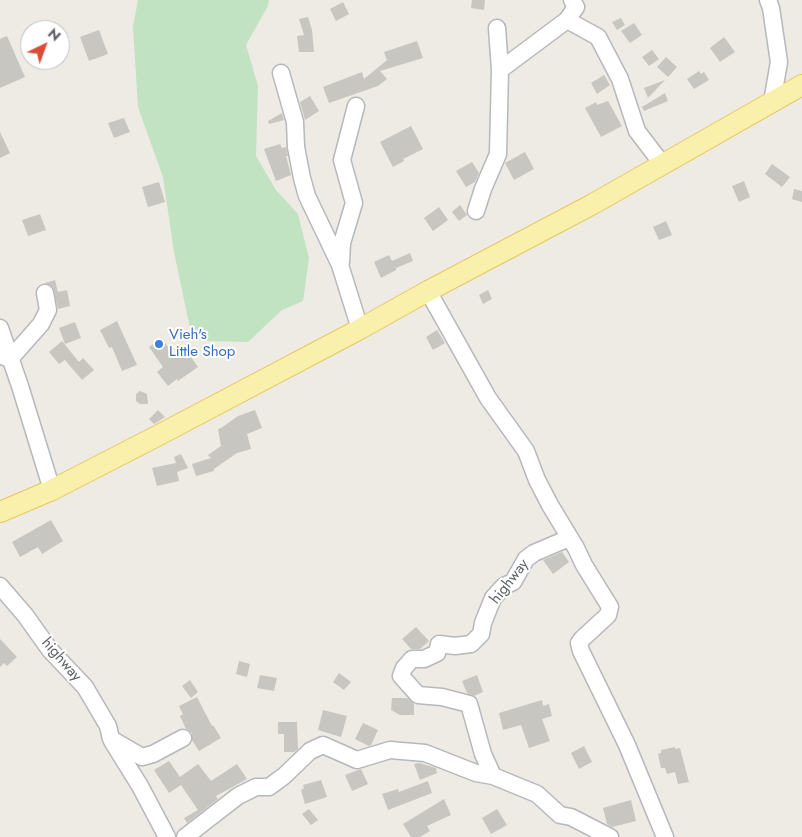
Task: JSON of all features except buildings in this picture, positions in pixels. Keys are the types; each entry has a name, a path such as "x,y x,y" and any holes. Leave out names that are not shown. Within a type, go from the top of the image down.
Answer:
{"main road":[{"path":"0,512 52,490 159,436 360,329 428,290 593,204 802,86"}],"street":[{"path":"500,70 567,20 576,7 572,0"},
{"path":"768,0 771,8 779,62 772,102"},
{"path":"567,20 598,37 620,79 637,131 663,165"},
{"path":"476,211 498,154 500,70 497,28"},
{"path":"281,73 294,122 296,147 307,196 340,265 360,329"},
{"path":"340,265 342,244 354,203 342,160 356,106"},
{"path":"428,290 488,398 526,451 537,480 584,565 610,607 608,615 582,639 580,651 627,745 665,837"},
{"path":"5,357 41,324 48,310 45,293"},
{"path":"0,328 5,357 20,386 52,490"},
{"name":"highway","path":"493,776 483,754 469,704 442,697 418,695 401,676 404,668 412,660 424,659 437,654 439,644 455,646 471,644 481,634 483,622 493,598 504,586 513,582 526,559 534,553 570,538"},
{"name":"highway","path":"0,586 50,650 85,687 108,726 111,739 140,786 167,837"},
{"path":"111,739 142,757 153,754 182,738"},
{"path":"186,837 238,796 256,787 269,786 284,776 310,751 323,745 357,760 390,750 424,753 476,773 493,776 537,794 560,815 571,817 610,837"}],"green space":[{"path":"138,0 269,0 268,6 246,45 258,86 256,156 276,190 298,214 309,258 303,301 282,310 248,342 208,341 191,333 174,252 163,177 138,107 133,27"}],"place":[{"name":"Vieh's Little Shop","path":"159,344"}]}
